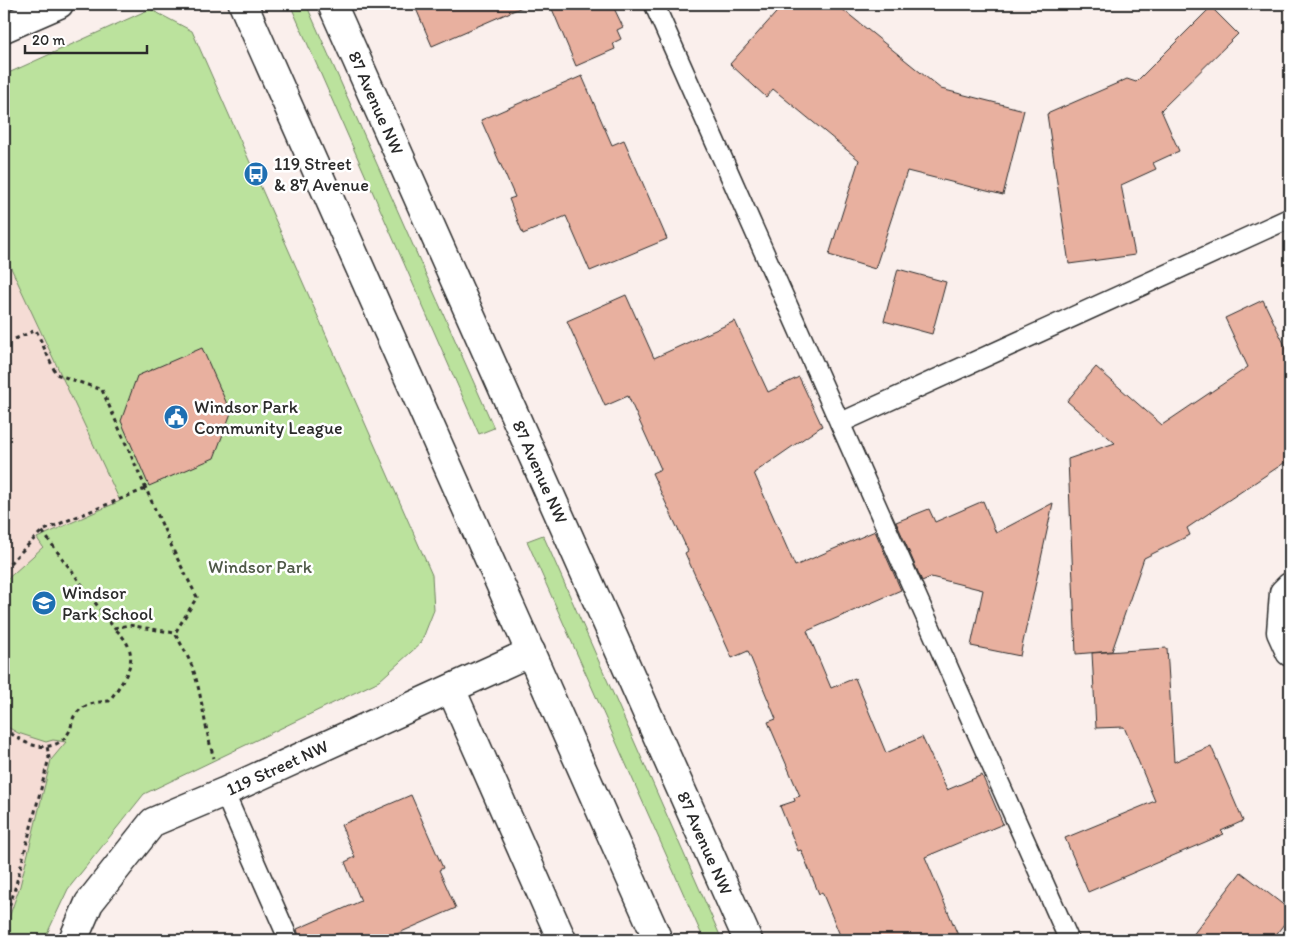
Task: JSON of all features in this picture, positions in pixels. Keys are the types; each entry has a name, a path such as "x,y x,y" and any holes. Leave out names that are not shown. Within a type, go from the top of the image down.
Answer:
{"street":[{"path":"4,28 59,4"},
{"path":"243,4 658,940"},
{"name":"87 Avenue NW","path":"332,4 748,940"},
{"path":"1290,587 1284,593 1281,632 1290,652"},
{"name":"119 Street NW","path":"72,940 88,903 153,822 224,792 531,652"},
{"path":"451,689 562,940"}],"lane":[{"path":"654,4 1069,940"},
{"path":"840,423 1290,218"},
{"path":"224,792 289,940"}],"path":[{"path":"14,339 36,330 56,374 102,390 145,489 197,597 175,633"},
{"path":"4,569 42,531 145,489"},
{"path":"4,729 27,743 47,746 58,744 69,732 74,716 85,706 96,702 109,701 126,678 132,659 123,635 114,628 42,531"},
{"path":"114,628 129,625 175,633"},
{"path":"175,633 195,673 209,746 214,756 224,792"},
{"path":"4,921 14,892 49,758 47,746"}],"shaded area":[{"name":"Windsor Park School","path":"4,253 121,501 37,538 133,668 51,760 20,886 4,932"}],"green space":[{"path":"290,4 306,4 494,428 479,434"},
{"name":"Windsor Park","path":"150,9 192,31 432,575 434,610 421,643 379,681 144,794 68,889 44,940 4,940 4,932 20,886 51,760 66,742 53,740 46,742 18,733 4,725 4,582 43,547 37,538 120,501 4,253 4,75"},
{"path":"543,535 722,940 704,940 527,541"}],"building":[{"path":"414,4 529,4 432,46"},
{"path":"550,4 612,4 623,27 617,30 621,39 613,43 615,49 576,66"},
{"path":"784,4 836,4 941,89 1024,110 1003,195 907,171 875,269 829,255 859,160 773,89 766,97 730,64"},
{"path":"1211,7 1238,34 1161,110 1179,151 1153,163 1156,169 1121,185 1135,255 1069,264 1047,114 1127,79 1136,82"},
{"path":"582,76 612,145 624,140 667,239 590,271 566,216 523,234 509,199 515,197 481,120"},
{"path":"898,269 946,282 932,334 884,321"},
{"path":"626,295 654,358 735,321 768,392 799,377 822,426 754,473 795,566 875,531 901,590 807,631 831,688 855,678 886,753 922,737 947,790 982,775 1003,824 925,857 960,940 842,940 822,892 819,894 801,850 798,851 780,806 795,801 794,798 800,796 768,722 776,719 748,651 732,658 685,553 688,551 652,473 661,469 628,396 605,406 567,321"},
{"path":"1263,300 1290,356 1290,459 1187,528 1190,535 1144,558 1112,651 1076,654 1068,459 1115,443 1067,401 1096,367 1162,425 1248,367 1225,318"},
{"name":"Windsor Park Community League","path":"202,348 231,413 214,458 149,486 121,421 137,376"},
{"path":"983,501 996,533 1053,503 1020,656 971,646 983,590 931,577 922,581 896,522 929,509 935,522"},
{"path":"1167,648 1174,762 1211,746 1243,821 1221,831 1224,834 1088,892 1065,838 1155,801 1124,727 1096,728 1092,653"},
{"path":"411,795 443,868 439,870 456,908 383,940 300,940 297,929 361,901 345,862 355,857 341,825"},
{"path":"1241,872 1290,910 1290,916 1272,940 1189,940"}],"place":[{"name":"119 Street & 87 Avenue","path":"256,174"},
{"name":"Windsor Park Community League","path":"176,417"},
{"name":"Windsor Park School","path":"44,603"}]}
